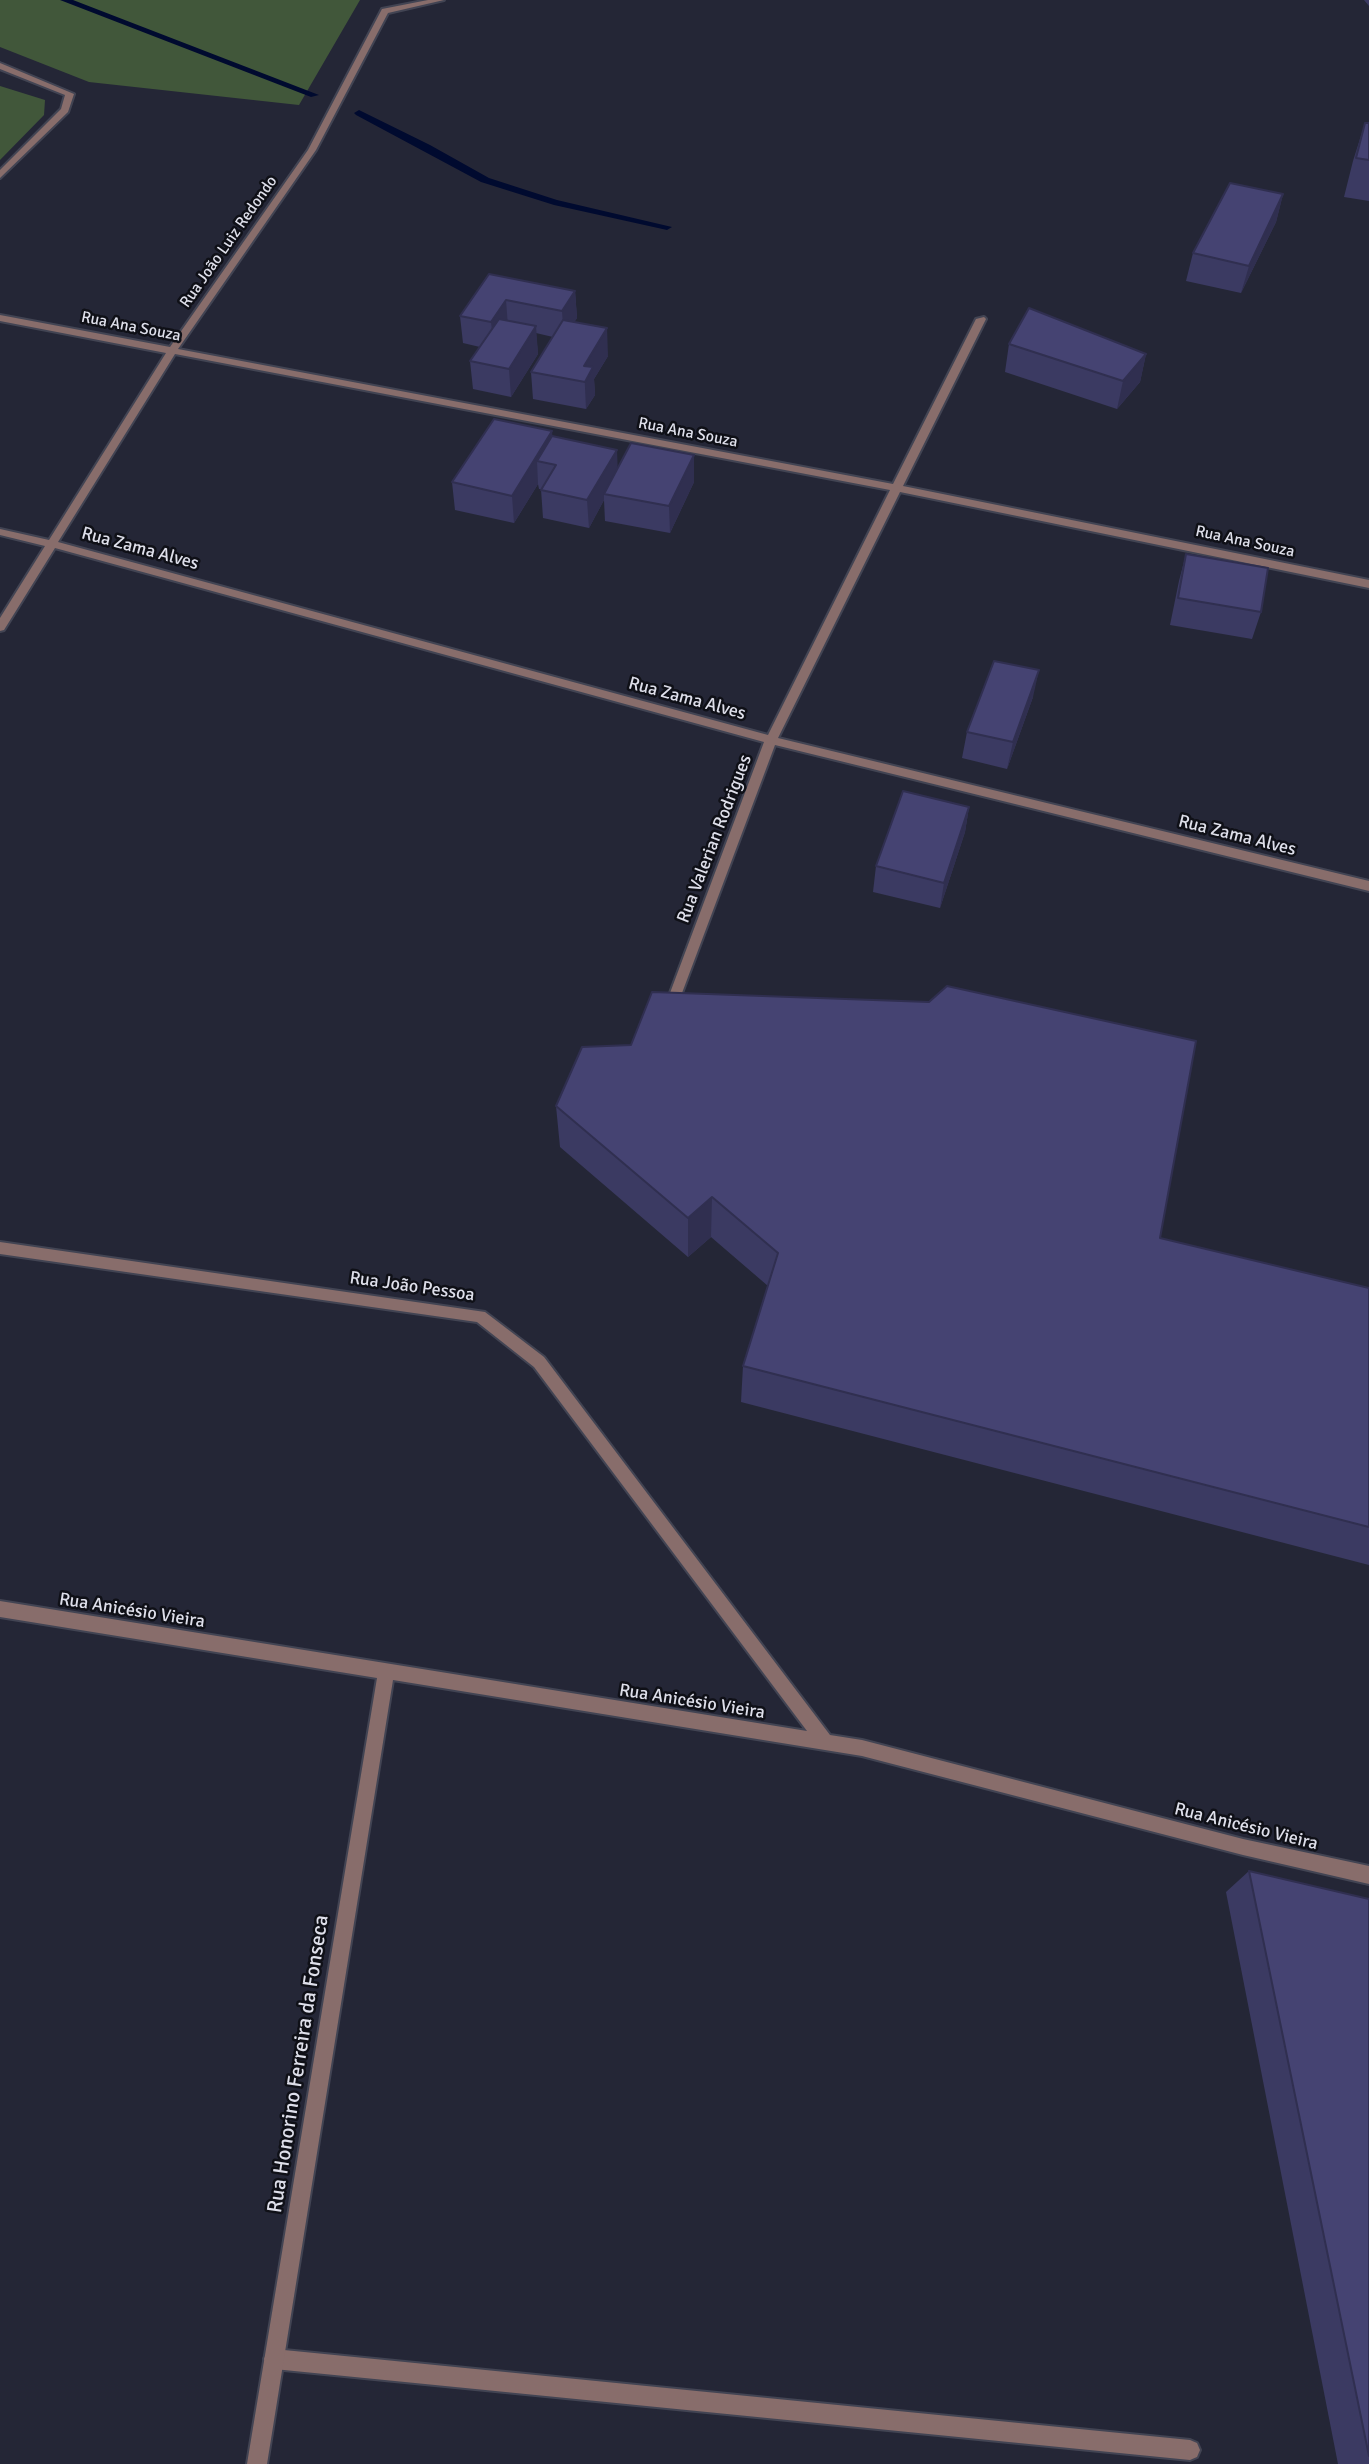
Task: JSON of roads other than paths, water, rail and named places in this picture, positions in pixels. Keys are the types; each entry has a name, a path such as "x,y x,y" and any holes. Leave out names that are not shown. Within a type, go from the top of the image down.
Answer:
{"street":[{"name":"Rua João Luiz Redondo","path":"0,627 172,351 312,150 385,11 440,0"},
{"path":"0,66 70,94 65,110 0,175"},
{"name":"Rua Ana Souza","path":"0,318 1027,513 1369,584"},
{"name":"Rua Valerian Rodrigues","path":"667,1017 771,740 981,319"},
{"name":"Rua Zama Alves","path":"0,532 53,544 771,740 1369,886"},
{"name":"Rua João Pessoa","path":"0,1248 480,1316 539,1362 826,1743"},
{"name":"Rua Anicésio Vieira","path":"0,1609 862,1748 1243,1847 1369,1875"},
{"name":"Rua Honorino Ferreira da Fonseca","path":"257,2464 386,1672"},
{"path":"274,2359 1190,2451"}],"waterway":[{"path":"65,0 314,95"},
{"path":"359,113 485,180 554,202 667,227"}]}
